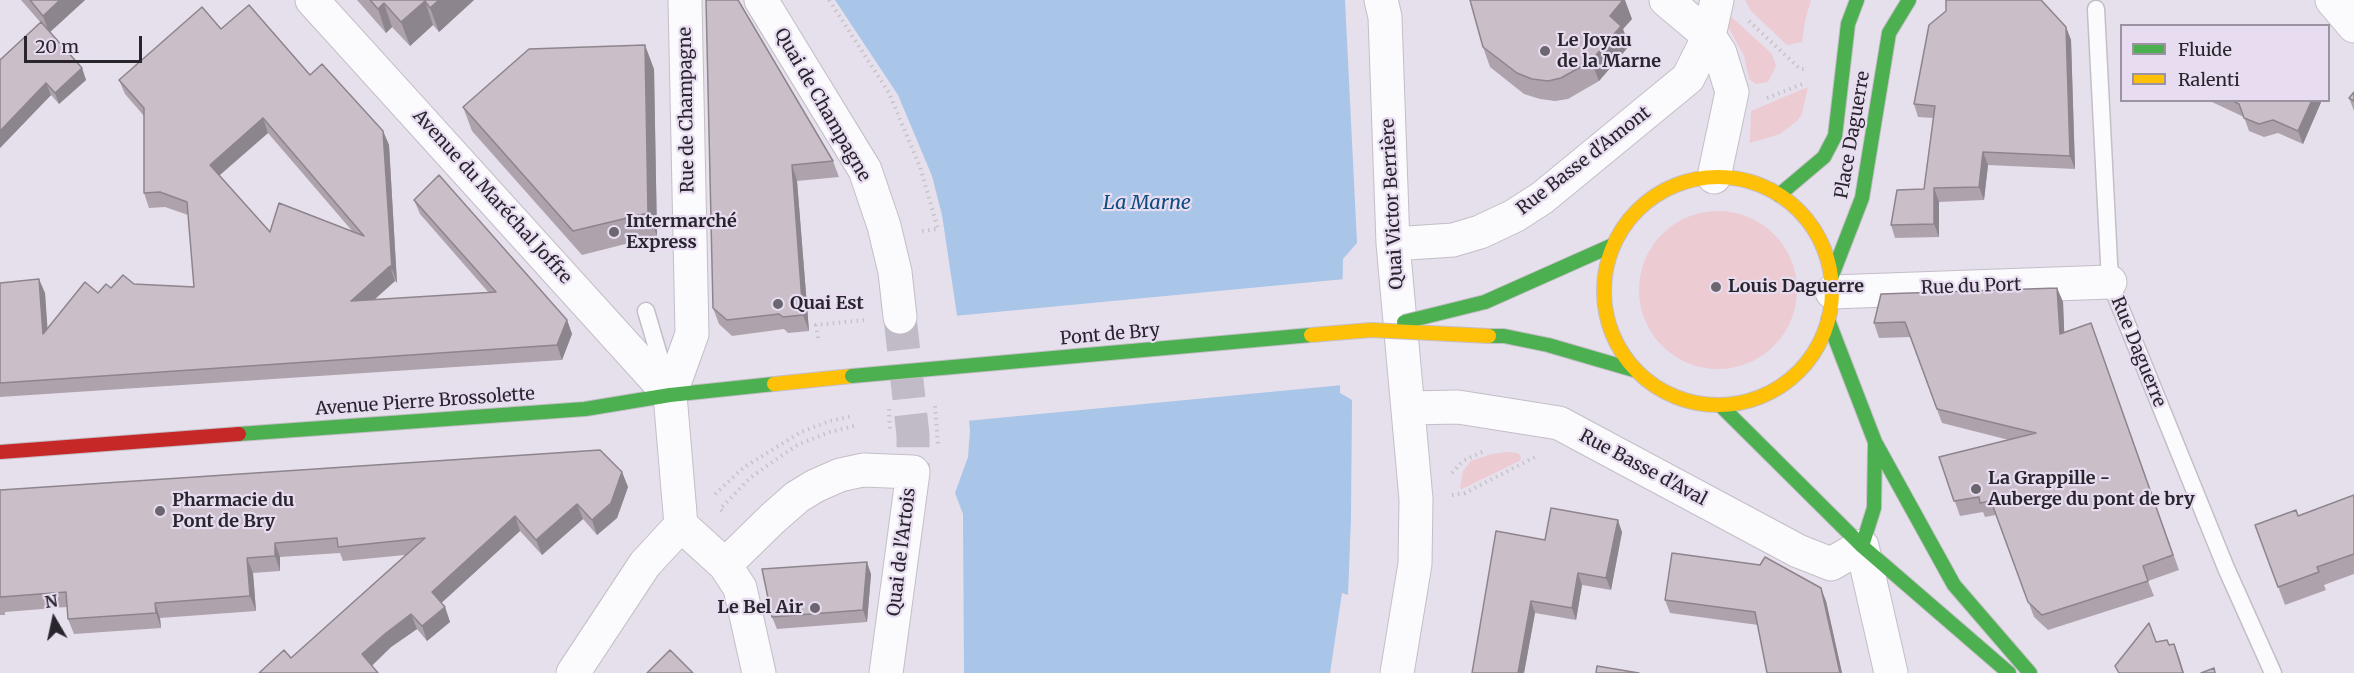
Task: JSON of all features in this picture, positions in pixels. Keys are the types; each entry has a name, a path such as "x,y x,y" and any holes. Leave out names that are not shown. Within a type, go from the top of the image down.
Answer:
{"main road":[{"name":"Place Daguerre","path":"1779,195 1824,157 1835,136 1848,24 1857,0"},
{"name":"Place Daguerre","path":"1831,296 1823,245 1805,217 1779,195 1740,179 1714,177 1682,182 1654,197 1630,218 1613,245 1605,270 1604,297 1608,324 1619,349 1635,370 1659,389 1689,402 1721,406 1750,401 1777,390 1800,371 1818,348 1831,296 1862,198 1889,33 1909,0"},
{"name":"Pont de Bry","path":"1371,330 1485,302 1613,245"},
{"path":"1831,296 1875,442 1954,585 2030,673"},
{"name":"Pont de Bry","path":"852,376 1371,330 1504,336 1548,345 1635,370"},
{"name":"Avenue Pierre Brossolette","path":"0,452 585,409 670,395 852,376"},
{"path":"1721,406 1862,546 2009,673"},
{"path":"1862,546 1874,508 1875,442"}],"street":[{"name":"Avenue du Maréchal Joffre","path":"312,0 670,395"},
{"name":"Rue de Champagne","path":"670,395 692,334 685,0"},
{"name":"Quai de Champagne","path":"761,0 864,170 884,226 895,273 885,318"},
{"name":"Quai Victor Berrière","path":"1381,0 1384,17 1393,244 1416,499 1414,564 1397,673"},
{"path":"1666,0 1709,36 1720,54 1732,92 1714,177"},
{"path":"2332,0 2354,26"},
{"name":"Rue Basse d'Amont","path":"1393,244 1453,240 1480,232 1542,198 1688,78 1709,36 1730,8"},
{"name":"Rue du Port","path":"1831,296 2110,282"},
{"path":"670,395 681,525 725,565 740,588 759,673"},
{"name":"Rue Basse d'Aval","path":"1408,408 1458,407 1559,423 1809,556 1831,564 1862,546"},
{"name":"Quai de l'Artois","path":"725,565 772,519 815,486 840,475 863,470 913,472 886,673"},
{"path":"573,673 645,564 681,525"},
{"path":"1862,546 1891,673"}],"lane":[{"name":"Rue Daguerre","path":"2096,9 2110,282 2226,568 2273,673"},
{"path":"646,311 670,395"}],"path":[{"path":"829,0 889,93 920,167 938,229"},
{"path":"1730,8 1800,69"},
{"path":"1761,100 1809,80"},
{"path":"818,338 816,325 885,318"},
{"path":"681,525 743,468 770,450 801,432 830,420 856,415"},
{"path":"1451,476 1453,470 1463,460 1477,452 1494,448"},
{"path":"1445,496 1465,493 1538,456"}],"shaded area":[{"path":"1745,0 1811,0 1802,42 1787,45 1751,11"},
{"path":"1725,11 1772,54 1776,66 1768,82 1756,84 1749,79 1744,56 1726,23"},
{"path":"1808,87 1802,114 1797,121 1780,134 1750,143 1751,111"},
{"path":"1718,211 1748,217 1774,234 1791,260 1797,290 1791,320 1774,346 1748,363 1718,369 1688,363 1662,346 1645,320 1639,290 1645,260 1662,234 1688,217"},
{"path":"1507,452 1517,453 1521,460 1460,488 1463,471 1471,461"}],"water":[{"name":"La Marne","path":"835,0 1345,0 1357,243 1343,259 1340,393 1352,400 1351,518 1348,595 1342,593 1330,673 964,673 963,514 955,493 968,457 970,430 957,315 942,215 932,176 898,95"}],"pier":[{"path":"1345,279 1343,385 966,421 954,316"}],"building":[{"path":"30,0 60,0 43,16"},
{"path":"370,0 439,0 430,8 425,1 401,22 384,3 378,9"},
{"path":"706,0 738,0 833,161 792,165 803,315 783,317 779,314 727,320 713,308"},
{"name":"Le Joyau de la Marne","path":"1470,0 1623,0 1610,16 1621,26 1591,61 1561,78 1548,81 1532,79 1517,73 1483,47"},
{"path":"1946,0 2041,0 2066,27 2070,156 1983,152 1979,187 1934,188 1934,224 1891,225 1897,190 1924,189 1935,106 1914,104 1929,25 1946,11"},
{"path":"249,5 310,75 322,64 383,131 392,269 390,266 351,301 496,292 414,200 439,175 567,320 557,345 0,383 0,283 39,279 43,334 85,282 98,293 106,284 111,288 123,275 134,284 194,287 187,202 160,192 144,193 144,108 119,80 202,7 221,29","holes":["263,118 364,236 279,203 270,232 210,165"]},
{"path":"41,22 82,68 55,93 46,83 0,131 0,60"},
{"path":"645,45 648,213 573,231 463,107 529,49"},
{"path":"2235,102 2311,102 2298,131 2273,120 2259,124 2244,118 2239,104"},
{"path":"2057,288 2060,334 2091,323 2173,555 2143,566 2148,581 2042,615 2028,602 1991,501 1980,503 1979,497 1954,501 1939,457 2036,433 1937,409 1905,322 1874,323 1881,294"},
{"path":"600,450 622,472 611,503 592,520 577,504 536,540 515,516 432,592 445,607 422,626 411,614 362,654 378,673 259,673 284,650 291,658 425,538 338,547 337,538 275,543 275,556 247,558 250,596 155,603 156,613 68,619 66,592 0,597 0,490"},
{"path":"2354,495 2354,554 2317,567 2319,572 2278,587 2255,525 2296,510 2298,516"},
{"path":"1551,508 1618,520 1606,578 1578,573 1572,608 1531,601 1518,673 1472,673 1496,531 1545,540"},
{"path":"1672,553 1760,565 1765,557 1821,588 1840,673 1767,673 1755,612 1665,600"},
{"path":"867,562 863,610 772,617 762,569"},
{"path":"2149,623 2156,642 2167,640 2169,645 2174,644 2183,673 2119,673 2115,666"},
{"path":"670,650 693,673 647,673"},
{"path":"1597,666 1639,673 1596,673"},
{"path":"2214,668 2215,673 2201,673"}],"tunnel":[{"path":"900,317 913,435 913,472"}],"traffic: fast":[{"path":"1779,195 1824,157 1835,136 1848,24 1857,0"},
{"path":"1831,278 1862,198 1889,33 1909,0"},
{"path":"1485,302 1613,245"},
{"path":"1404,322 1485,302"},
{"path":"1828,320 1875,442 1954,585 2030,673"},
{"path":"852,376 1311,335"},
{"path":"1489,336 1504,336 1548,345 1634,370"},
{"path":"239,434 585,409 670,395 774,384"},
{"path":"1721,406 1862,546 2009,673"},
{"path":"1862,546 1874,508 1875,444"}],"traffic: slow":[{"path":"1718,177 1740,179 1762,186 1781,196 1806,219 1818,237 1827,258 1832,291 1830,313 1823,335 1813,354 1790,379 1772,391 1751,400 1718,405 1696,403 1674,396 1655,386 1630,363 1618,345 1609,324 1604,291 1606,269 1613,247 1623,228 1646,203 1664,191 1685,182 1718,177"},
{"path":"1311,335 1371,330 1489,336"},
{"path":"774,384 852,376"}],"traffic: jam":[{"path":"0,452 239,434"}],"place":[{"name":"Le Joyau de la Marne","path":"1545,51"},
{"name":"Intermarché Express","path":"614,232"},
{"name":"Louis Daguerre","path":"1716,287"},
{"name":"Quai Est","path":"778,304"},
{"name":"La Grappille - Auberge du pont de bry","path":"1976,489"},
{"name":"Pharmacie du Pont de Bry","path":"160,511"},
{"name":"Le Bel Air","path":"815,608"}]}
